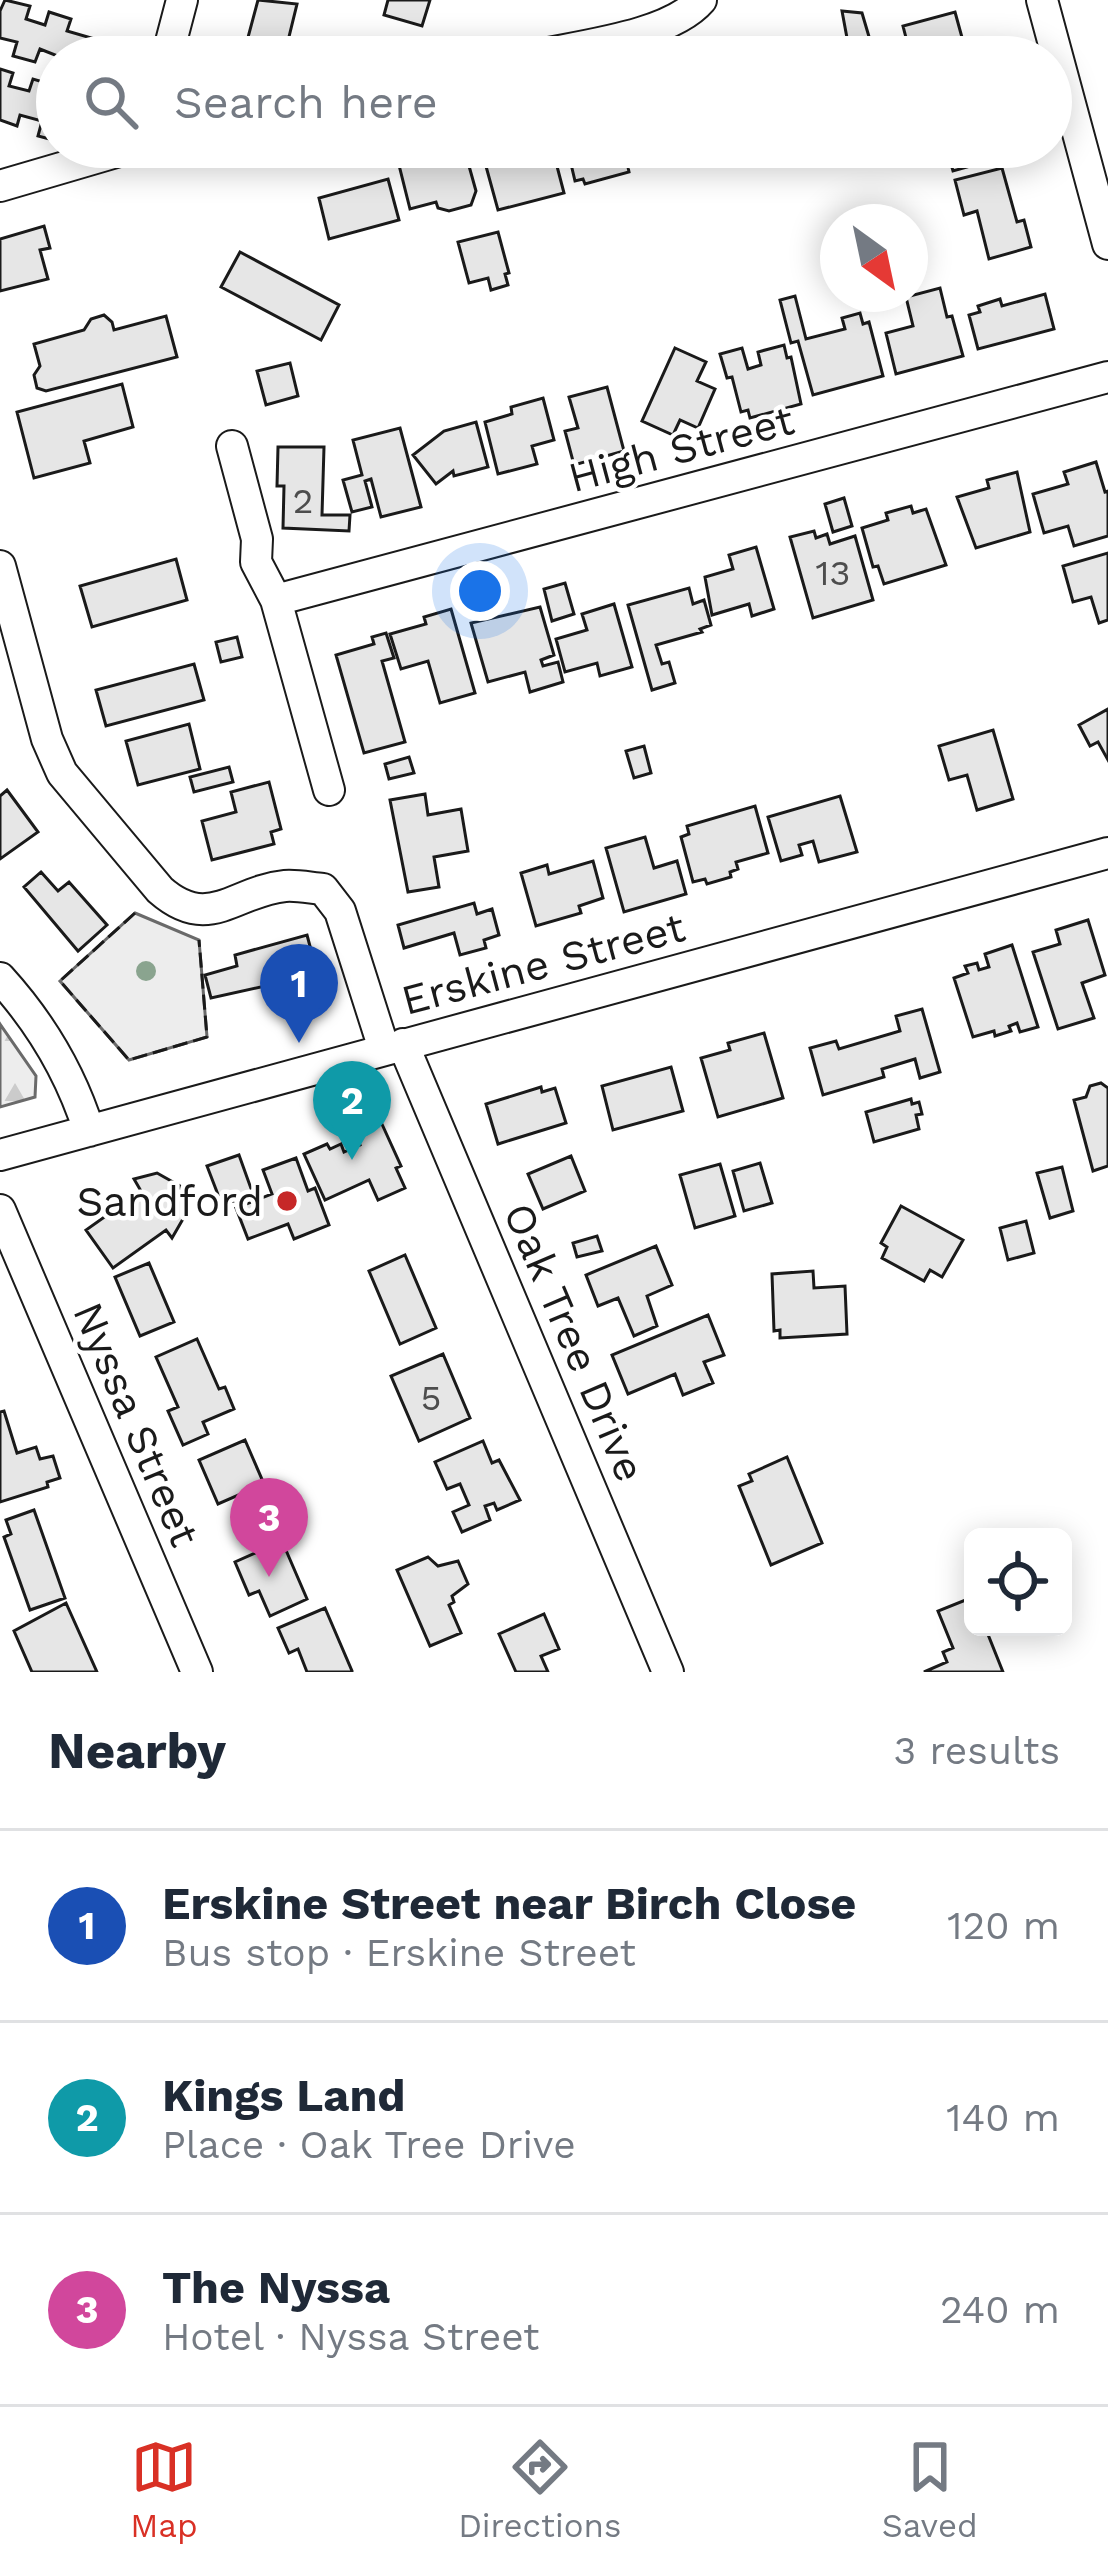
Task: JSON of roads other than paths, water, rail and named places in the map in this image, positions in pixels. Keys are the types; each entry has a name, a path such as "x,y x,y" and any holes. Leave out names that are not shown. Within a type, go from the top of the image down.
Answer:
{"street":[{"path":"173,36 182,0"},
{"path":"619,36 689,14 701,0"},
{"path":"1042,0 1052,36"},
{"path":"1072,111 1108,244"},
{"path":"0,186 62,168"},
{"name":"High Street","path":"276,600 1108,377"},
{"path":"232,446 257,539 256,562 276,600 329,790"},
{"name":"Oak Tree Drive","path":"0,566 46,739 62,773 160,890 178,906 209,911 284,886 323,889 340,911 394,1047 668,1672"},
{"name":"Erskine Street","path":"0,1155 1108,853"},
{"path":"0,978 48,1041 81,1106 88,1131"},
{"name":"Nyssa Street","path":"0,1210 197,1672"}],"place":[{"name":"Erskine Street near Birch Close","path":"299,1043"},
{"name":"Kings Land","path":"352,1160"},
{"name":"Sandford","path":"287,1201"},
{"name":"The Nyssa","path":"269,1577"}]}
